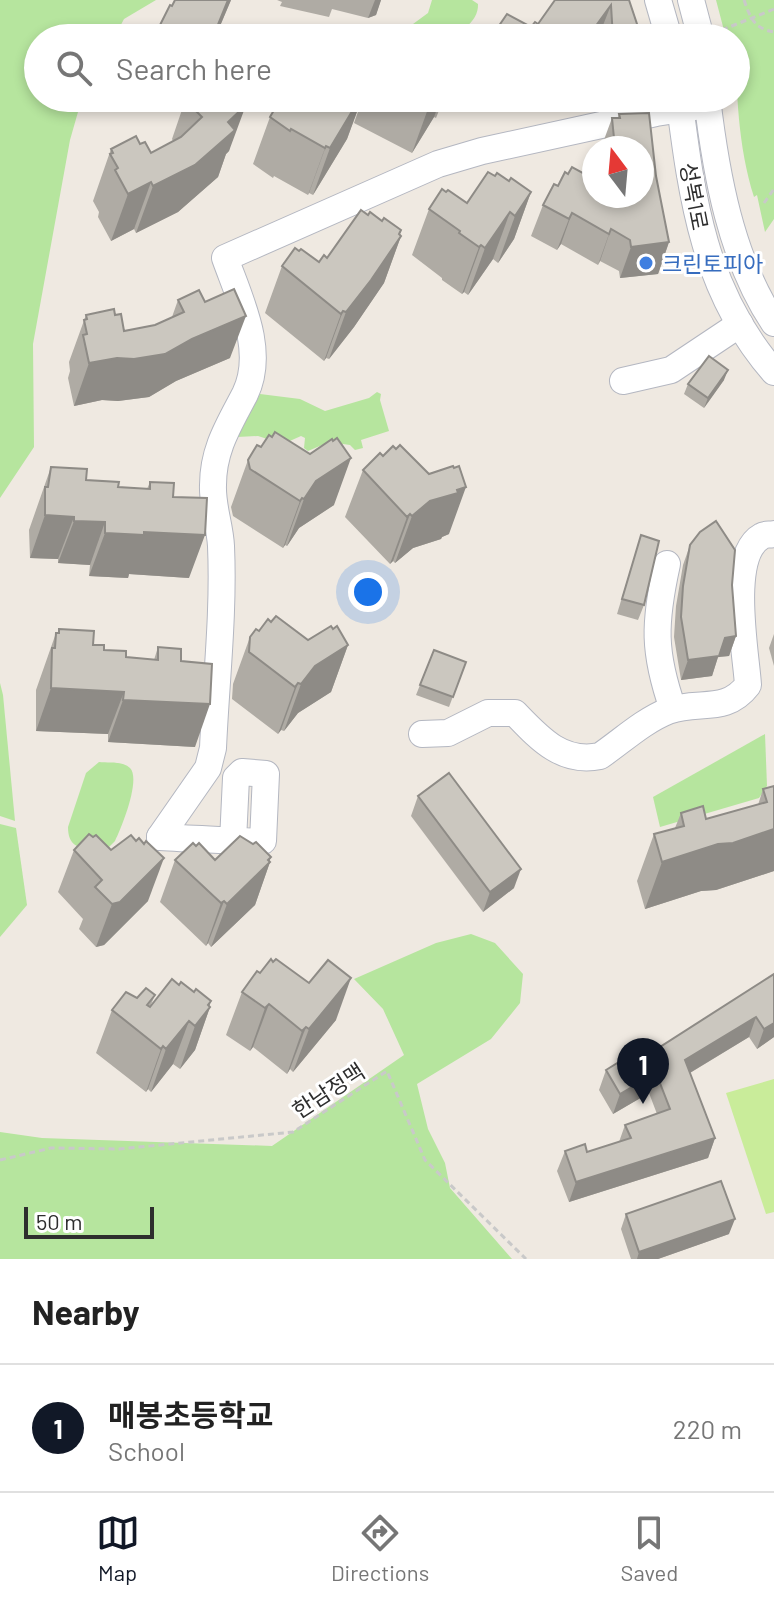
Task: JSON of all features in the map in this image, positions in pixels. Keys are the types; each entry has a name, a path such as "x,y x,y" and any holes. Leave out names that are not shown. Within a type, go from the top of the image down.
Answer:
{"street":[{"path":"658,0 665,24"},
{"path":"691,0 697,24"},
{"path":"233,841 160,837 208,768 213,748 221,548 213,486 215,464 225,429 249,382 253,352 225,258 438,164 646,112"},
{"name":"성복1로","path":"681,112 697,218 721,288 740,324 774,372"},
{"name":"성복1로","path":"709,112 729,222 756,291 774,323"},
{"path":"623,381 671,370 740,324"},
{"path":"422,734 448,733 488,713 515,713 544,742 569,757 589,759 600,756 656,716 673,709 726,703 739,698 748,685 740,579 749,549 761,536 774,534"},
{"path":"667,564 657,610 656,643 664,685 673,709"}],"path":[{"path":"744,0 750,19 756,26 774,32"},
{"path":"738,24 774,9"},
{"path":"764,203 774,189"},
{"name":"한남정맥","path":"0,1160 51,1148 119,1149 293,1132 387,1071 425,1160 526,1259"}],"green space":[{"path":"0,0 156,0 124,19 121,24 24,24 24,112 78,112 70,140 33,344 34,447 0,498"},
{"path":"432,0 472,0 478,4 470,24 413,24 428,13"},
{"path":"716,0 774,0 774,219 765,232 757,195 754,197 749,178 738,112 750,112 750,24 722,24"},
{"path":"377,392 381,394 389,431 361,440 363,448 355,450 350,445 329,442 308,451 304,448 305,438 301,436 283,444 258,436 237,437 260,394 300,399 325,411 369,398"},
{"path":"0,683 3,695 15,821 0,816"},
{"path":"765,734 767,786 759,798 660,827 653,797"},
{"path":"99,762 120,763 130,768 133,774 132,792 115,841 108,848 80,847 71,841 68,827 86,773"},
{"path":"0,824 16,828 27,905 0,937"},
{"path":"471,934 495,943 523,974 520,1003 491,1039 417,1084 428,1129 445,1163 450,1188 512,1259 0,1259 0,1132 42,1138 272,1146 404,1055 383,1009 354,979 436,943"},
{"path":"774,1079 774,1212 766,1214 726,1093"}],"building":[{"path":"175,0 228,0 218,24 160,24"},
{"path":"555,0 629,0 637,24 612,24 611,5 597,24 538,24"},
{"path":"507,14 525,24 500,24"},
{"path":"197,112 239,112 228,122 235,130 195,165 153,186 151,182 128,194 115,170 118,168 110,154 113,153 111,149 136,136 140,144 145,142 151,153 181,137 202,117"},
{"path":"273,112 352,112 330,148 290,131 270,117"},
{"path":"649,113 652,136 614,136 612,118 620,118 619,114"},
{"path":"654,158 669,242 631,247 630,240 611,229 609,234 572,213 569,219 543,205 554,184 558,186 565,172 568,174 572,167 582,172 582,208 654,208"},
{"path":"488,172 495,176 497,173 509,181 511,178 531,192 515,216 510,212 485,248 479,247 429,209 442,189 467,203"},
{"path":"361,210 368,215 370,212 382,221 384,218 401,230 401,236 371,280 346,312 341,314 282,266 295,248 319,262 324,255 327,258"},
{"path":"234,289 246,316 165,354 89,363 83,335 87,334 86,315 114,309 115,315 121,314 124,331 155,325 184,312 178,300 199,290 205,302"},
{"path":"709,356 728,370 708,398 688,384"},
{"path":"275,432 310,454 337,438 351,458 316,481 300,501 250,469 248,460 257,445 261,447"},
{"path":"400,445 429,474 459,466 466,487 457,490 458,493 430,501 407,517 363,470 380,453 383,456 393,446 396,449"},
{"path":"51,467 87,469 86,480 119,482 118,487 150,489 150,482 174,483 173,497 207,498 205,535 105,533 105,522 74,521 74,517 45,515 45,487 48,487"},
{"path":"716,521 735,550 732,585 736,636 725,638 719,656 688,660 681,617 690,545 700,532"},
{"path":"641,535 659,541 644,605 622,599"},
{"path":"276,616 308,640 331,626 333,629 337,626 348,645 315,666 295,687 249,652 250,637 256,629 259,631 268,619 271,622"},
{"path":"59,629 94,631 93,645 104,645 104,650 126,651 126,657 158,660 158,647 181,649 181,661 212,664 210,704 123,700 124,692 51,688 52,648 55,648"},
{"path":"434,650 466,662 453,697 420,685"},
{"path":"449,773 521,869 490,892 418,796"},
{"path":"774,786 774,829 662,862 654,834 684,826 681,813 703,806 706,819 767,802 763,789"},
{"path":"89,834 93,837 96,835 111,850 131,835 136,841 139,838 144,844 146,841 164,858 120,902 112,904 95,887 102,880 74,850"},
{"path":"240,836 253,844 256,842 271,857 270,862 227,904 224,901 221,903 175,860 193,843 196,846 199,843 215,860"},
{"path":"271,959 273,962 276,959 309,983 328,960 351,978 309,1029 306,1027 302,1031 269,1004 265,1008 242,992 257,971 260,973"},
{"path":"774,974 774,1023 764,1029 756,1017 685,1060 715,1138 576,1182 565,1151 585,1144 587,1152 631,1138 625,1125 670,1109 656,1073 620,1094 606,1070 648,1044 652,1052"},
{"path":"172,979 194,992 196,989 211,1001 195,1026 189,1021 166,1049 163,1046 161,1049 112,1010 126,992 137,998 146,988 155,995 147,1005 150,1007"},
{"path":"721,1181 735,1219 639,1252 626,1214"}],"place":[{"name":"크린토피아","path":"646,263"},
{"name":"매봉초등학교","path":"643,1104"}]}
